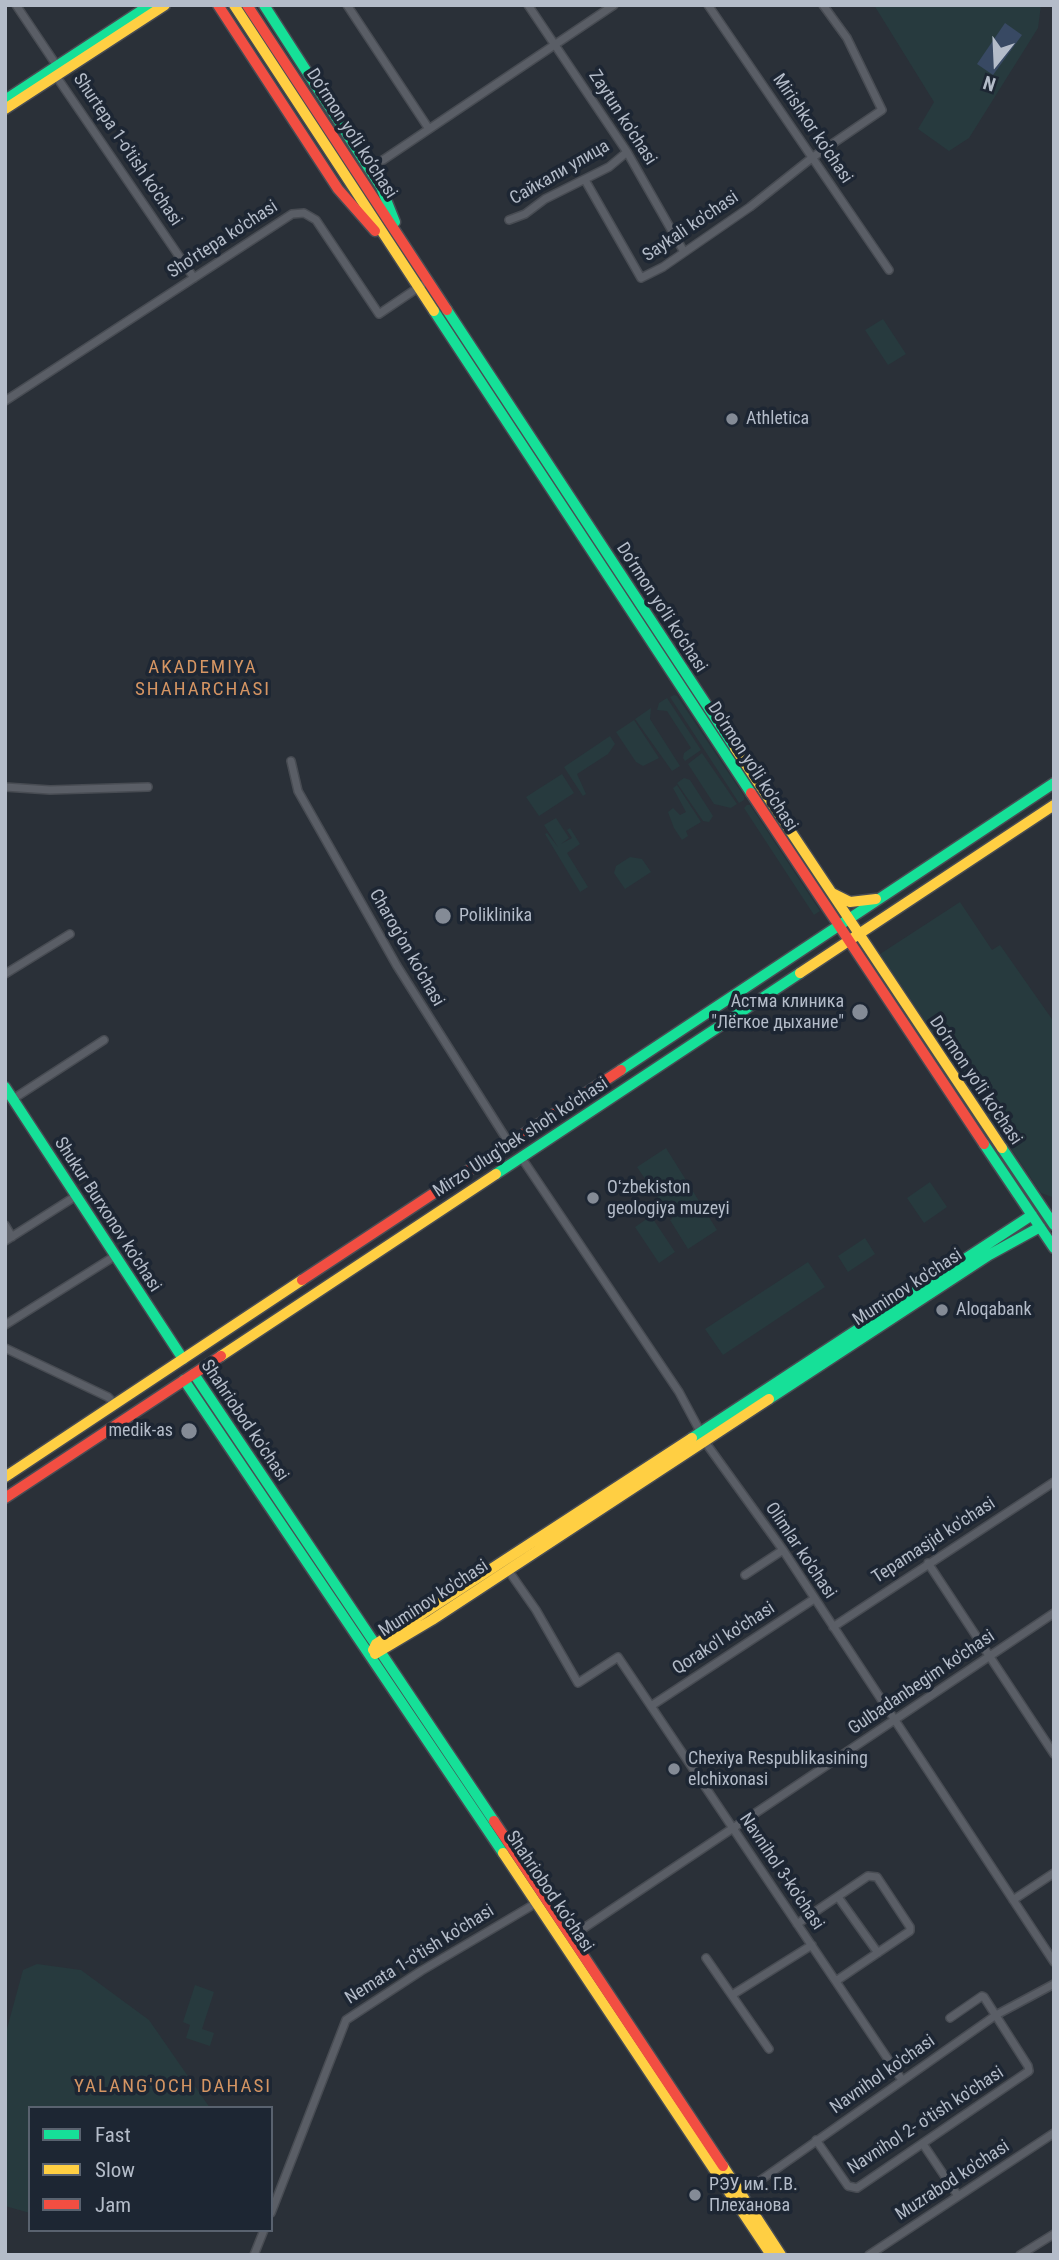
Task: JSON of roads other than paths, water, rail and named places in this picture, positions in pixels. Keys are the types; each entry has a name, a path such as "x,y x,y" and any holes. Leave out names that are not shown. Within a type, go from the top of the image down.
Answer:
{"main road":[{"path":"5,109 150,5"},
{"path":"5,100 164,5"},
{"path":"218,5 338,189 401,250"},
{"name":"Do‘rmon yo‘li ko‘chasi","path":"234,5 424,284 827,889 843,923 1049,1209 1053,1224"},
{"name":"Do‘rmon yo‘li ko‘chasi","path":"247,5 401,250"},
{"path":"264,5 381,187 401,250"},
{"name":"Do‘rmon yo‘li ko‘chasi","path":"424,284 548,484"},
{"name":"Do'rmon yo'li ko'chasi","path":"548,484 843,923"},
{"name":"Mirzo Ulug'bek shoh ko'chasi","path":"6,1475 1054,783"},
{"name":"Mirzo Ulug'bek shoh ko'chasi","path":"5,1498 1054,805"},
{"path":"827,889 840,899 850,902 881,897"},
{"name":"Do‘rmon yo‘li ko‘chasi","path":"853,937 1054,1248"},
{"name":"Shukur Burxonov ko'chasi","path":"5,1087 183,1359"},
{"path":"594,1087 604,1102"},
{"path":"426,1198 436,1214"},
{"name":"Muminov ko'chasi","path":"376,1651 1032,1215 1049,1209"},
{"name":"Muminov ko'chasi","path":"376,1651 508,1570 702,1436 989,1255 1040,1227 1053,1224"},
{"name":"Shahriobod ko'chasi","path":"183,1359 738,2196 781,2255"},
{"name":"Shahriobod ko'chasi","path":"183,1359 184,1380 376,1651"},
{"name":"Shahriobod ko'chasi","path":"738,2196 771,2255"}],"street":[{"name":"Shurtepa 1-o'tish ko'chasi","path":"16,5 56,71 194,278"},
{"path":"347,5 429,129"},
{"name":"Zaytun ko'chasi","path":"528,5 626,152 684,251"},
{"path":"383,160 614,5"},
{"name":"Mirishkor ko'chasi","path":"708,5 889,270"},
{"name":"Saykali ko'chasi","path":"585,180 641,278 663,267 750,207 813,157 883,108 847,38 823,5"},
{"name":"Сайкали улица","path":"509,220 525,215 545,199 619,160 626,152"},
{"name":"Sho'rtepa ko'chasi","path":"5,401 289,215 300,213 316,220 379,314 424,284"},
{"name":"Charog'on ko'chasi","path":"291,761 298,791 391,955 509,1143"},
{"path":"5,787 50,790 148,787"},
{"path":"5,974 70,934"},
{"path":"13,1099 104,1040"},
{"name":"Olimlar ko'chasi","path":"521,1157 678,1392 702,1436 783,1550 1054,1962"},
{"path":"5,1226 9,1239 76,1196"},
{"path":"5,1325 115,1256"},
{"path":"5,1348 108,1397 115,1404"},
{"name":"Tepamasjid ko'chasi","path":"833,1627 1054,1482"},
{"path":"745,1575 783,1550"},
{"path":"928,1563 1050,1740 1054,1754"},
{"name":"Navnihol 3-ko'chasi","path":"508,1570 536,1611 578,1683 618,1657 902,2080"},
{"name":"Qorako'l ko'chasi","path":"651,1706 814,1599"},
{"name":"Gulbadanbegim ko'chasi","path":"567,1939 1054,1613"},
{"path":"1013,1900 1054,1873"},
{"path":"797,1924 868,1876 877,1877 910,1931 836,1981"},
{"path":"838,1897 878,1954"},
{"name":"Nemata 1-o'tish ko'chasi","path":"273,2208 346,2020 421,1971 541,1900"},
{"path":"732,1995 812,1945"},
{"path":"706,1958 769,2049"},
{"name":"Navnihol ko'chasi","path":"738,2196 996,2015 1054,1984"},
{"name":"Navnihol 2- o'tish ko'chasi","path":"816,2140 852,2188 857,2188 1029,2071 982,1996 950,2018"},
{"name":"Muzrabod ko'chasi","path":"869,2255 1054,2133"},
{"path":"923,2144 958,2196"},
{"path":"254,2255 263,2232"},
{"path":"1020,2255 1054,2234"}],"water":[{"path":"1005,23 1022,35 993,75 977,64"}],"place":[{"name":"Athletica","path":"732,419"},
{"name":"Poliklinika","path":"443,916"},
{"name":"Астма клиника \"Лёгкое дыхание\"","path":"860,1012"},
{"name":"Oʻzbekiston geologiya muzeyi","path":"593,1198"},
{"name":"Aloqabank","path":"942,1310"},
{"name":"medik-as","path":"189,1431"},
{"name":"Chexiya Respublikasining elchixonasi","path":"674,1769"},
{"name":"РЭУ им. Г.В. Плеханова","path":"695,2195"}],"district":[{"name":"AKADEMIYA SHAHARCHASI","path":"203,679"},
{"name":"YALANG'OCH DAHASI","path":"173,2087"}]}
